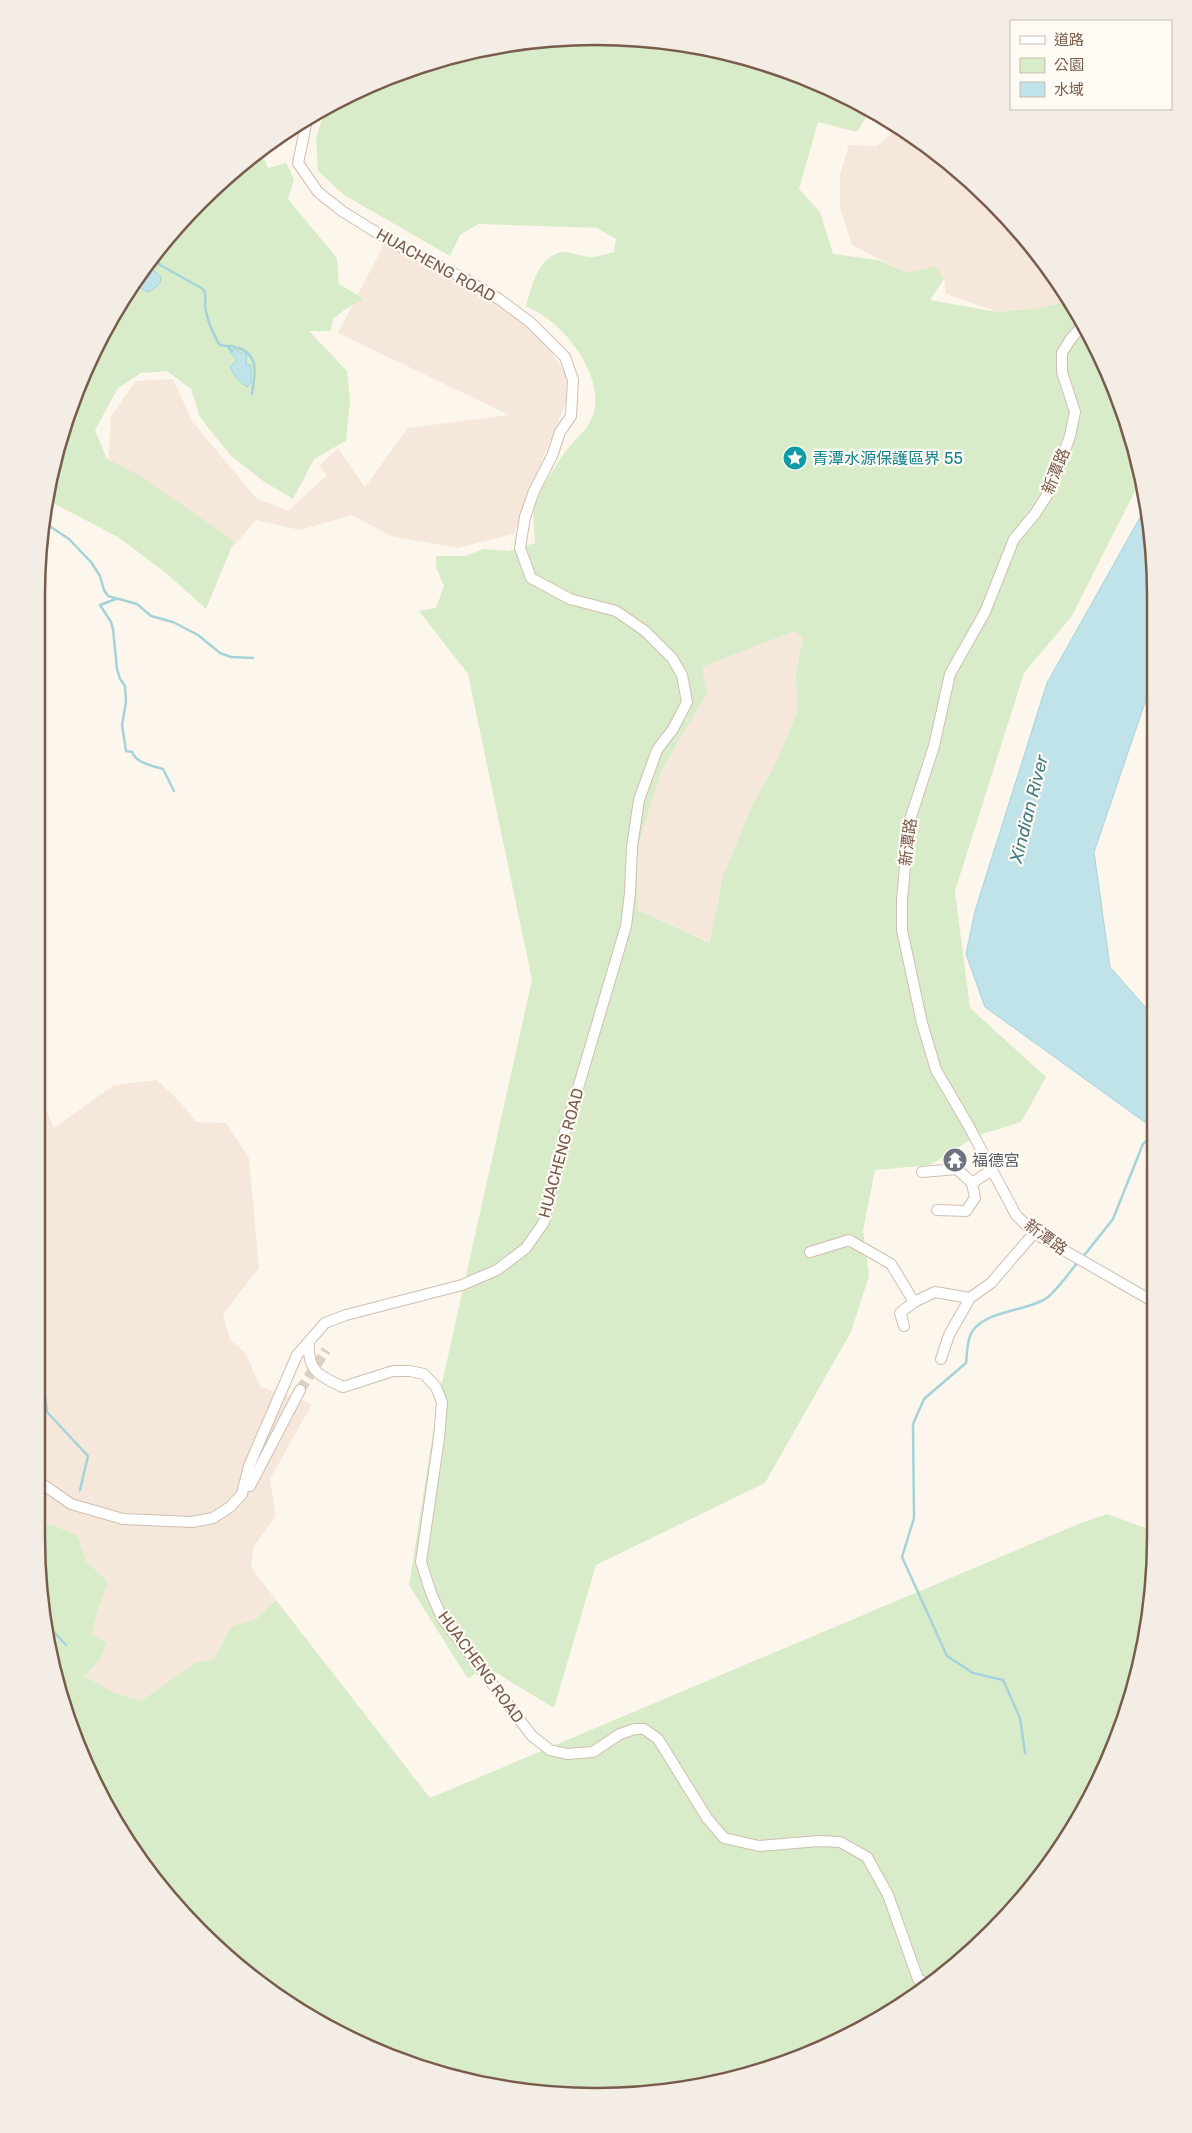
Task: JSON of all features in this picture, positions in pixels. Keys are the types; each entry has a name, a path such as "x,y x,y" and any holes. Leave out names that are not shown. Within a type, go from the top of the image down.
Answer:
{"street":[{"name":"HUACHENG ROAD","path":"305,129 298,163 318,192 342,211 395,244 465,278 499,299 530,322 565,358 573,380 571,416 560,432 552,456 534,491 525,518 520,548 531,578 570,598 616,611 645,632 672,658 682,675 687,702 673,729 657,750 640,800 632,847 630,894 626,926 565,1132 544,1222 526,1248 497,1270 444,1291 339,1317 325,1323 309,1341 308,1358 314,1369 323,1378 343,1387 393,1371 410,1371 424,1374 436,1387 442,1402 439,1438 421,1562 431,1593 442,1618 532,1736 550,1750 567,1754 593,1752 620,1734 634,1729 644,1729 658,1739 707,1818 724,1838 759,1846 820,1841 840,1842 867,1857 888,1895 918,1979 922,1981"},
{"name":"新潭路","path":"1078,330 1062,353 1062,372 1075,412 1070,436 1052,489 1035,514 1014,539 985,612 950,674 934,746 908,823 902,900 902,930 922,1023 936,1070 1016,1215 1034,1233 1147,1298"},
{"path":"922,1172 956,1169 972,1183 975,1198 966,1211 937,1210"},
{"path":"972,1183 992,1170"},
{"path":"942,1359 949,1335 970,1298 991,1284 1034,1233"},
{"path":"810,1252 849,1240 891,1264 914,1302"},
{"path":"904,1326 900,1312 914,1302 935,1292 970,1298"},
{"path":"45,1486 71,1504 124,1519 192,1522 213,1518 230,1507 242,1494 249,1466 297,1355 309,1341"},
{"path":"250,1486 300,1390"}],"shaded area":[{"path":"893,132 931,159 959,182 986,206 1010,233 1033,261 1062,303 1040,308 997,312 946,294 944,279 935,266 908,274 852,245 840,208 840,174 849,145 877,146"},
{"path":"384,244 493,301 527,327 548,347 568,377 566,403 535,477 514,534 457,548 391,536 352,515 300,530 256,520 231,549 108,465 111,416 136,381 173,379 192,421 256,498 288,511 327,475 319,466 338,448 365,487 408,428 509,415 338,333"},
{"path":"795,631 803,638 796,671 797,712 776,763 753,803 723,876 711,943 638,910 637,850 661,771 707,693 702,667"},
{"path":"157,1080 181,1103 196,1122 226,1123 249,1158 259,1268 223,1314 230,1339 245,1353 261,1387 312,1404 270,1479 276,1516 254,1546 251,1567 276,1600 256,1619 231,1627 214,1659 195,1663 141,1701 115,1693 84,1676 100,1660 107,1643 92,1634 98,1609 108,1582 86,1561 77,1535 50,1524 45,1526 45,1106 54,1128 114,1085"}],"green space":[{"path":"560,46 632,46 668,50 739,64 807,87 867,116 857,132 818,122 799,189 820,212 833,254 878,260 908,273 935,266 944,279 930,300 997,312 1040,308 1062,303 1090,352 1105,385 1118,419 1136,489 1072,616 1024,673 955,891 970,1008 1046,1077 1021,1122 976,1136 930,1165 875,1170 863,1231 869,1276 851,1332 765,1483 596,1565 554,1708 485,1666 468,1679 409,1585 438,1401 532,980 468,674 419,611 436,608 444,586 436,567 436,556 465,556 484,549 508,551 535,543 533,512 538,496 565,452 590,422 595,406 594,389 589,372 580,354 555,325 526,307 528,299 542,265 555,254 564,252 591,257 600,256 614,252 616,239 597,228 478,224 460,235 450,256 344,195 318,171 316,138 322,118 352,102 419,74 489,56","holes":["795,631 803,638 796,671 797,712 776,763 753,803 723,876 710,943 638,910 637,850 661,771 707,693 702,667"]},
{"path":"263,157 268,168 286,163 294,179 288,199 337,258 339,284 364,299 344,310 333,319 331,331 309,331 347,371 350,401 346,441 314,459 293,499 263,481 230,455 200,417 191,389 167,371 141,373 118,388 95,430 107,459 142,477 234,541 206,609 166,573 118,537 54,503 64,453 87,385 119,320 138,290 159,261 206,206"},
{"path":"1107,1514 1145,1528 1147,1526 1146,1573 1142,1609 1128,1680 1105,1748 1073,1813 1033,1872 986,1927 959,1951 902,1995 840,2031 773,2059 739,2069 668,2083 632,2087 560,2087 524,2083 453,2069 419,2059 352,2031 320,2014 261,1974 233,1951 206,1927 159,1872 138,1843 102,1781 74,1714 64,1680 50,1609 46,1573 45,1526 50,1524 77,1535 86,1561 108,1582 98,1609 92,1634 107,1643 100,1660 84,1676 115,1693 141,1701 195,1663 214,1659 231,1627 256,1619 276,1600 430,1798 1076,1525"}],"water":[{"path":"153,269 161,277 161,280 155,288 148,292 140,288"},
{"path":"234,348 241,353 247,354 246,364 251,365 251,382 247,387 237,379 230,367 237,360 230,352"},
{"name":"Xindian River","path":"1141,516 1146,560 1147,697 1094,852 1110,967 1147,1009 1147,1124 985,1007 966,954 975,911 1047,683"}],"waterway":[{"path":"158,262 203,289 207,315 212,331 220,345 227,346 232,351"},
{"path":"227,346 239,348 251,356 255,373 252,394"},
{"path":"50,526 69,539 91,562 100,576 108,596 137,604 151,616 173,622 198,635 220,653 231,657 253,658"},
{"path":"116,599 100,605 111,622 117,669 120,679 125,686 126,702 122,725 126,751 132,752 141,761 163,769 174,791"},
{"path":"1082,1258 1113,1219 1143,1144 1147,1140"},
{"path":"1025,1753 1020,1718 1003,1680 973,1673 947,1656 902,1557 914,1518 913,1424 924,1399 966,1363 969,1339 975,1327 994,1316 1029,1306 1048,1297 1078,1262"},
{"path":"45,1396 47,1412 88,1456 80,1490"},
{"path":"54,1632 66,1645"}],"tunnel":[{"path":"300,1390 326,1350"}],"place":[{"name":"青潭水源保護區界 55","path":"795,458"},
{"name":"福德宮","path":"955,1160"}]}
